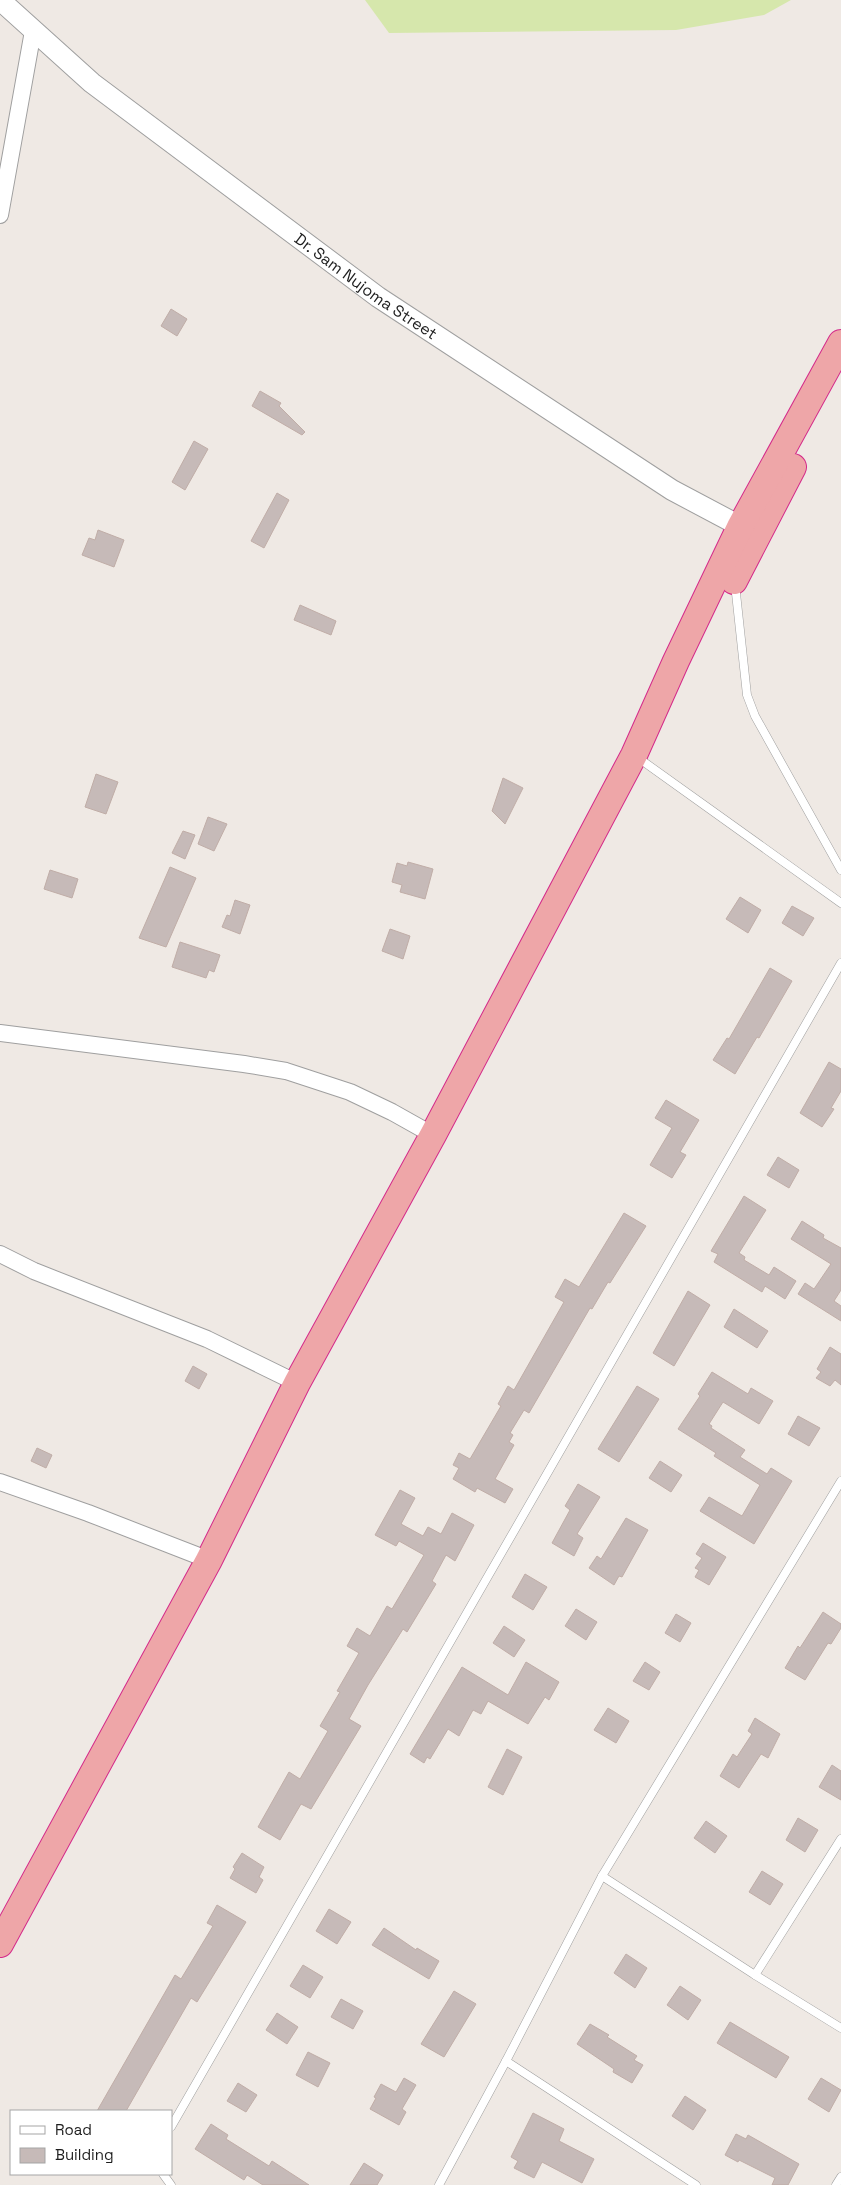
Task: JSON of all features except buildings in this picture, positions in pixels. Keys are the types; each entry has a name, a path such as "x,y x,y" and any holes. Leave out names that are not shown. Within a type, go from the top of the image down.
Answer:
{"highway":[{"path":"634,755 689,667 734,580 749,531 841,342"},
{"path":"0,1944 209,1560 297,1384 433,1135 634,755 676,661 749,531 841,376"}],"street":[{"name":"Dr. Sam Nujoma Street","path":"0,0 92,83 378,297 672,490 749,531"},
{"path":"0,215 33,31"},
{"path":"0,1033 244,1064 286,1072 350,1092 392,1112 433,1135"},
{"path":"0,1254 34,1271 207,1339 297,1384"},
{"path":"0,1482 88,1513 209,1560"}],"lane":[{"path":"734,580 747,695 755,716 841,870"},
{"path":"634,755 841,902"},
{"path":"172,2125 841,963"},
{"path":"439,2185 602,1876 841,1481"},
{"path":"755,1975 841,1839"},
{"path":"602,1876 841,2028"},
{"path":"506,2061 696,2185"},
{"path":"836,2185 841,2177"}],"green space":[{"path":"365,0 791,0 764,15 676,30 389,33"}]}
